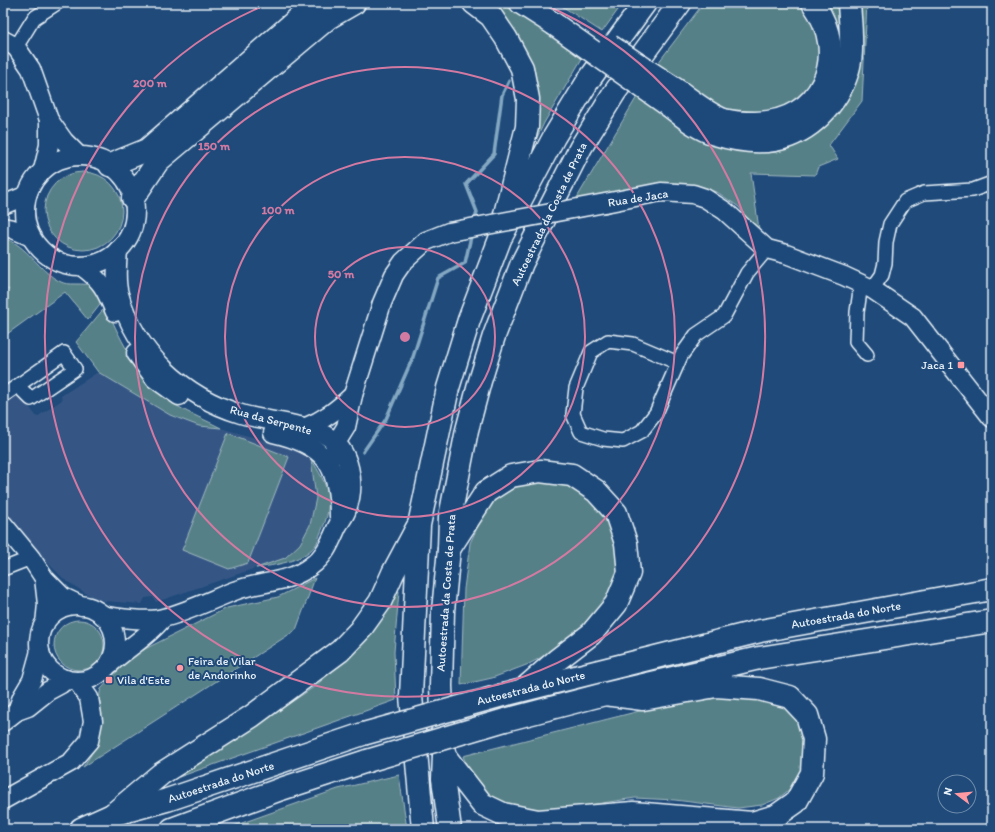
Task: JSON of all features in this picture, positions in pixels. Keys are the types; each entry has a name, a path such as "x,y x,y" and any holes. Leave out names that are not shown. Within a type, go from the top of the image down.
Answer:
{"highway":[{"path":"110,165 147,150 316,3"},
{"path":"133,198 158,161 328,18 354,3"},
{"path":"474,3 491,16 506,38 522,68 528,98 527,126 500,239"},
{"path":"521,3 554,14 676,100 724,120 738,123 769,123 798,113 811,102 821,90 829,70 831,52 829,33 822,15 814,3"},
{"path":"423,829 411,696 419,525 448,388 469,320 500,239 554,137 584,87 645,3"},
{"path":"676,100 692,123 713,133 737,140 766,141 789,136 804,128 819,116 834,100 844,81 850,61 849,3"},
{"name":"Autoestrada da Costa de Prata","path":"450,829 442,779 444,755 441,686 443,611 449,549 450,517 467,430 494,336 522,263 581,147 615,92 681,4"},
{"path":"449,549 463,530 486,492 511,476 540,471 572,475 596,491 616,513 626,543 629,572 616,604 591,634 513,692"},
{"path":"112,815 161,774 252,716 340,651 360,630 380,602 393,573 419,525"},
{"name":"Autoestrada do Norte","path":"81,829 112,815 167,800 363,734 513,692 760,631 992,589"},
{"name":"Autoestrada do Norte","path":"172,829 281,789 367,761 505,720 605,694 759,658 992,621"},
{"path":"444,755 482,804 503,814 538,821 633,813 752,823 776,816 796,802 812,773 814,739 809,721 807,715 790,697 759,689 716,686 643,699 605,694"}],"main road":[{"path":"10,43 31,69 49,120 64,141 79,156"},
{"path":"43,170 49,145 49,120"},
{"path":"79,156 95,158 110,165 120,174 128,185 133,198 134,212 132,226 127,239 118,250 107,258 94,264 81,266 66,264 52,258 40,249 31,237 25,216 27,195 34,181 43,170 60,160 79,156"},
{"name":"Rua de Jaca","path":"332,469 336,443 346,427 352,395 382,303 394,275 403,262 426,241 449,232 661,192 693,194 705,198 725,211 767,250"},
{"path":"3,205 27,195"},
{"path":"3,227 13,229 31,237"},
{"name":"Rua da Serpente","path":"102,615 122,619 162,619 242,588 286,579 310,567 325,554 339,524 347,511 351,494 352,478 347,460 336,443 327,436 304,428 240,414 199,397 171,376 152,356 134,331 118,294 118,250"},
{"path":"767,250 786,254 866,287 913,317 992,418"},
{"name":"Rua da Serpente","path":"81,266 97,277 108,293 127,340 155,379 194,406 241,425 293,437 316,449 332,469 336,480 339,498 339,524"},
{"name":"Rua de Jaca","path":"304,428 333,413 352,395"},
{"path":"316,449 336,443"},
{"path":"3,524 31,558 44,578 63,597 102,615 112,629 115,646 113,657 101,672 71,680 28,707 17,711 3,722"},
{"path":"17,711 22,697 32,680 40,651 40,642 45,624 47,604 44,578"},
{"path":"45,624 52,616 61,610 71,606 82,606"},
{"name":"Rua da Serpente","path":"89,698 101,672 124,650 153,630 162,619"},
{"path":"40,651 45,663 53,673 71,680"},
{"name":"Rua da Serpente","path":"3,800 71,762 89,742 94,721 89,698 71,680"}],"street":[{"path":"10,43 34,18 57,3"},
{"path":"867,355 856,342 857,312 866,287 882,275 886,263 890,224 905,201 924,193 973,190 992,184"},
{"path":"678,363 633,344 608,341 590,352 576,388 574,414 581,432 603,439 623,441 642,431 656,413 678,363 696,335 724,316 730,302 747,273 767,250"},
{"path":"3,396 18,386"},
{"path":"3,569 31,558"}],"shaded area":[{"path":"98,372 170,415 199,426 221,428 299,451 311,459 316,498 310,525 300,544 285,558 156,602 153,597 145,598 142,604 105,601 90,596 65,580 44,559 3,508 3,404 14,396 21,396 37,417 62,400 61,396"}],"green space":[{"path":"482,3 496,4 523,14 584,55 544,123 521,172 533,117"},
{"path":"557,3 623,3 602,32"},
{"path":"706,3 805,3 823,36 820,77 795,104 758,118 713,106 655,67 699,9"},
{"path":"825,3 841,3 842,43 835,19"},
{"path":"857,3 867,3 862,101 829,145 838,159 818,167 815,175 751,173 760,236 739,207 717,192 692,186 575,201 638,95 677,123 833,117 850,95 858,55"},
{"path":"83,172 98,175 110,184 119,196 122,211 119,226 110,238 98,247 83,250 68,247 56,238 47,226 44,211 47,196 56,184 68,175"},
{"path":"3,238 19,246 46,272 61,282 94,286 103,301 88,320 65,292 3,337 3,297 9,289 3,290"},
{"path":"106,306 118,334 126,348 143,374 153,386 177,406 221,428 199,426 170,415 98,372 76,342"},
{"path":"228,433 289,457 248,563 229,569 182,550"},
{"path":"311,459 322,477 328,494 328,512 317,543 303,556 287,562 256,568 285,558 300,544 310,525 316,498"},
{"path":"532,481 563,481 602,506 619,536 618,581 607,601 587,627 564,645 529,664 492,678 461,685 464,589 470,543 488,505 508,490"},
{"path":"315,578 296,630 83,767 98,741 101,728 101,689 131,656 227,608 278,597"},
{"path":"399,591 394,652 396,700 179,777 314,687 356,651 381,619 396,592"},
{"path":"74,620 84,620 97,627 104,640 104,650 97,663 84,670 74,670 65,666 58,659 54,650 54,640 58,631 65,624"},
{"path":"723,695 783,703 799,721 806,737 804,762 796,784 779,798 762,805 738,808 675,800 635,798 537,813 493,803 468,769 463,756 659,706"},
{"path":"399,775 407,829 225,829 338,789"}],"waterway":[{"path":"474,223 477,212 466,184 494,154 502,95 509,81"},
{"path":"363,452 386,419 413,357 438,278 465,263 472,232"}],"place":[{"name":"Jaca 1","path":"961,365"},
{"name":"Feira de Vilar de Andorinho","path":"180,668"},
{"name":"Vila d'Este","path":"109,680"}]}
